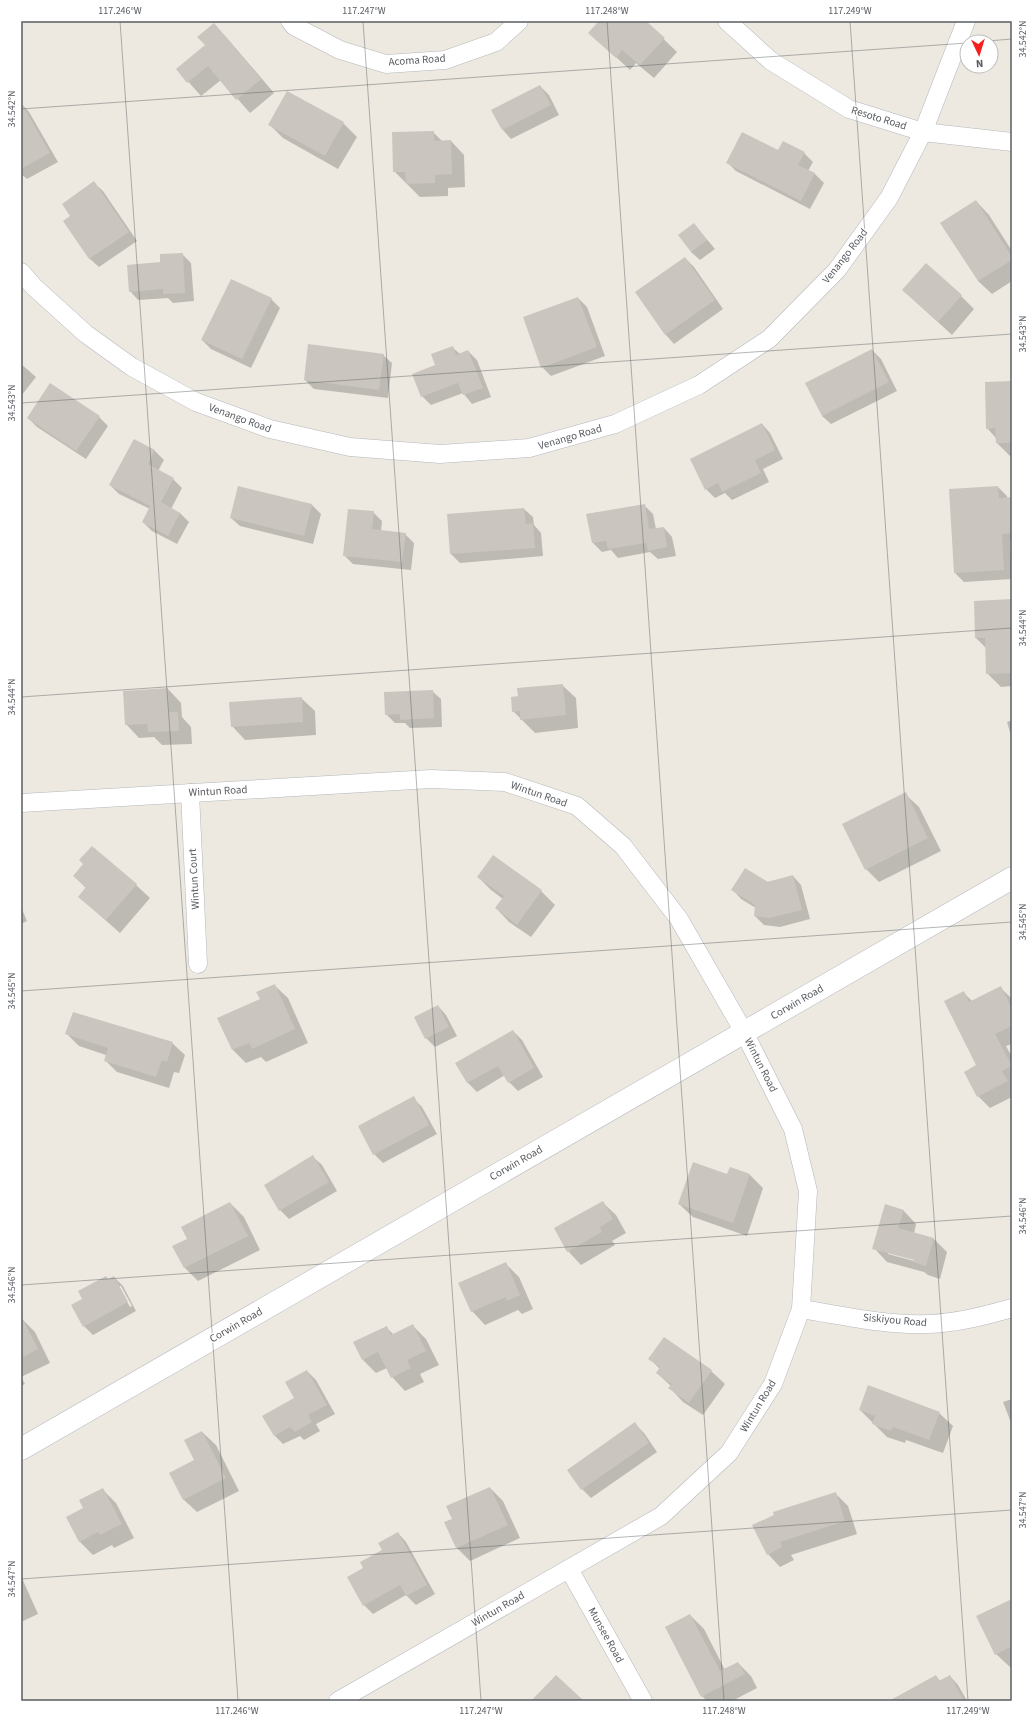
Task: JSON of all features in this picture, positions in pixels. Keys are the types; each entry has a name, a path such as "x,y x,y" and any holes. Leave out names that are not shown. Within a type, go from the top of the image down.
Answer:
{"main road":[{"name":"Corwin Road","path":"21,1449 1012,878"}],"street":[{"name":"Acoma Road","path":"290,21 294,26 340,50 386,64 445,60 496,42 519,21"},
{"name":"Resoto Road","path":"727,21 771,61 848,109 923,132 1012,142"},
{"name":"Venango Road","path":"21,272 34,287 86,334 132,367 196,402 270,429 350,447 440,454 529,448 615,424 699,384 769,339 837,270 889,198 923,132 966,21"},
{"name":"Wintun Road","path":"21,803 431,778 505,782 576,806 623,846 679,919 744,1032 793,1129 808,1191 801,1308 773,1384 729,1453 661,1516 338,1701"},
{"name":"Wintun Court","path":"190,793 198,964"},
{"name":"Siskiyou Road","path":"801,1308 886,1322 927,1324 973,1319 1012,1308"},
{"name":"Munsee Road","path":"570,1568 643,1701"}],"building":[{"path":"599,21 646,21 665,38 640,65 622,50 616,58 588,33"},
{"path":"214,23 261,79 236,100 208,66 187,83 176,69 205,45 197,37"},
{"path":"540,85 551,105 502,130 491,110"},
{"path":"287,91 344,122 325,156 268,125"},
{"path":"21,102 50,153 21,169"},
{"path":"434,131 434,141 451,140 452,174 435,175 435,183 406,184 405,172 393,172 392,132"},
{"path":"742,132 778,150 783,141 805,152 798,165 815,173 801,201 726,163"},
{"path":"94,181 129,232 89,259 63,221 70,216 62,204"},
{"path":"976,200 1012,257 1012,260 978,281 940,223"},
{"path":"694,223 707,240 691,252 678,235"},
{"path":"183,253 185,293 163,294 163,289 129,292 127,265 160,262 160,254"},
{"path":"685,257 715,300 665,335 635,292"},
{"path":"926,263 962,295 938,322 902,290"},
{"path":"231,279 272,298 242,359 201,340"},
{"path":"578,297 597,347 541,368 523,317"},
{"path":"308,344 384,354 379,390 304,380"},
{"path":"453,346 456,355 468,350 483,388 463,395 458,383 421,397 412,374 435,365 431,354"},
{"path":"872,349 889,382 822,416 805,383"},
{"path":"1012,381 1012,443 996,443 995,428 986,429 985,382"},
{"path":"50,383 100,416 76,451 27,418"},
{"path":"762,423 775,450 755,460 761,473 722,492 718,483 705,490 690,459"},
{"path":"134,439 155,450 148,464 174,478 161,502 180,513 168,536 142,522 150,506 109,485"},
{"path":"238,486 312,504 304,536 230,518"},
{"path":"998,486 999,498 1012,497 1012,533 1002,534 1004,570 954,573 949,489"},
{"path":"645,504 649,529 664,527 667,547 648,551 646,543 608,549 606,541 592,543 586,514"},
{"path":"524,508 526,524 533,523 535,548 450,554 447,514"},
{"path":"348,509 374,511 372,529 406,533 402,562 343,556"},
{"path":"1012,599 1012,673 986,674 985,638 975,638 974,601"},
{"path":"563,684 566,715 520,720 520,711 512,712 511,697 518,696 517,688"},
{"path":"168,688 169,712 178,712 179,731 148,732 147,724 125,725 123,691"},
{"path":"433,690 434,718 400,720 400,714 385,715 384,692"},
{"path":"302,697 303,722 231,727 229,702"},
{"path":"906,792 928,838 865,870 842,824"},
{"path":"92,846 137,884 106,920 78,897 86,887 73,876 83,864 79,860"},
{"path":"493,855 542,890 517,925 495,908 504,896 477,877"},
{"path":"745,868 768,882 793,875 802,910 770,918 754,916 755,905 731,890"},
{"path":"275,984 295,1029 252,1049 249,1043 232,1050 217,1018 260,999 256,992"},
{"path":"1001,986 1012,1009 1012,1026 995,1034 1012,1066 1002,1071 1008,1081 977,1097 964,1072 976,1065 944,1001 964,991 969,1002"},
{"path":"438,1005 449,1027 425,1039 414,1017"},
{"path":"73,1012 173,1042 167,1062 162,1060 156,1077 104,1061 108,1048 65,1034"},
{"path":"513,1030 534,1068 508,1083 498,1066 467,1083 455,1063"},
{"path":"414,1096 429,1125 373,1155 358,1126"},
{"path":"313,1155 329,1182 279,1211 264,1185"},
{"path":"693,1162 727,1174 730,1167 750,1174 733,1223 678,1204"},
{"path":"603,1201 613,1219 600,1227 602,1232 567,1252 554,1228"},
{"path":"230,1202 248,1236 184,1268 172,1246 187,1239 181,1227"},
{"path":"885,1204 904,1210 898,1228 934,1238 926,1266 913,1262 914,1260 872,1249"},
{"path":"506,1262 520,1295 507,1301 506,1297 471,1312 458,1283"},
{"path":"106,1276 108,1279 114,1276 128,1302 83,1327 71,1305 82,1299 78,1291"},
{"path":"21,1316 38,1349 21,1358"},
{"path":"413,1324 426,1351 407,1360 411,1368 391,1378 378,1352 362,1360 353,1342 387,1326 391,1335"},
{"path":"664,1337 712,1370 689,1403 668,1388 672,1384 656,1373 660,1367 648,1359"},
{"path":"307,1370 327,1405 308,1415 312,1422 295,1432 290,1427 274,1436 262,1416 294,1398 285,1382"},
{"path":"868,1385 940,1412 929,1440 893,1427 891,1431 872,1424 875,1416 859,1410"},
{"path":"635,1422 649,1443 581,1490 567,1470"},
{"path":"202,1431 226,1478 183,1500 169,1473 194,1460 184,1440"},
{"path":"490,1487 508,1525 456,1548 444,1522 452,1519 446,1506"},
{"path":"103,1488 122,1524 100,1535 98,1532 79,1542 66,1517 83,1508 79,1500"},
{"path":"836,1492 845,1521 780,1542 782,1547 767,1555 752,1525 774,1515 773,1512"},
{"path":"398,1532 427,1585 406,1596 400,1585 363,1606 347,1577 363,1568 360,1562 382,1550 378,1543"},
{"path":"1012,1599 1012,1646 995,1655 976,1616"},
{"path":"690,1614 720,1671 738,1662 745,1674 701,1697 665,1627"},
{"path":"556,1675 584,1701 531,1701"},
{"path":"936,1675 939,1681 950,1675 964,1701 889,1701"}]}
